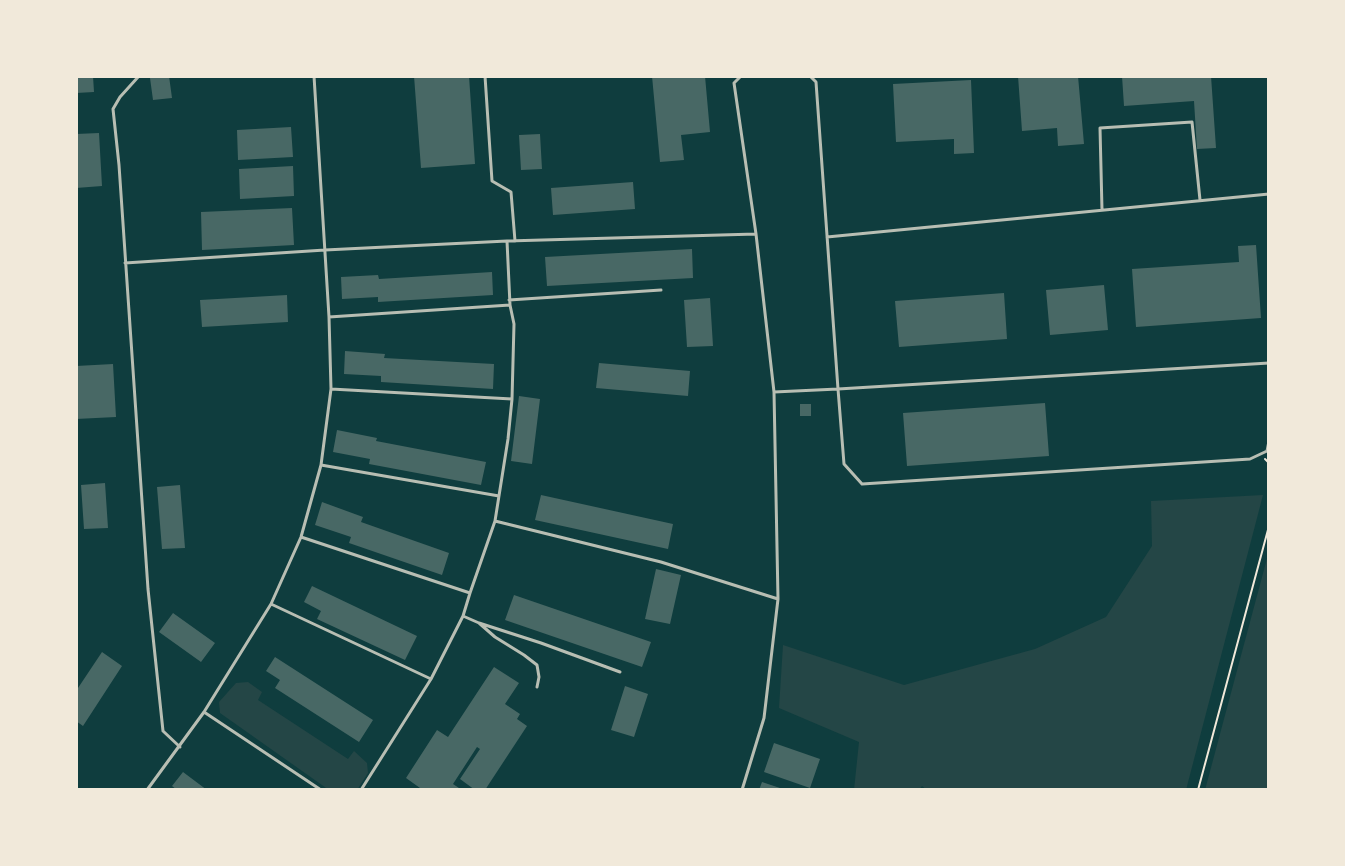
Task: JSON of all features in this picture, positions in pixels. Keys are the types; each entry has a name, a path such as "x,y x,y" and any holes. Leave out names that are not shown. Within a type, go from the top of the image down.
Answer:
{"lane":[{"path":"139,76 120,97 113,109 119,165 148,589 163,731 180,746"},
{"path":"147,790 204,712 271,604 301,537 320,465 331,389 326,250 314,76"},
{"path":"485,76 492,181 511,192 516,241"},
{"path":"741,76 734,83 756,234 774,392 778,599 764,718 742,790"},
{"path":"810,76 816,82 844,464 862,484 1250,459 1267,451 1269,441"},
{"path":"1102,210 1100,128 1192,122 1200,200"},
{"path":"827,236 1269,194"},
{"path":"125,263 326,250 516,241 756,234"},
{"path":"361,790 430,679 463,616 495,522 508,439 512,399 514,324 510,303 507,242"},
{"path":"329,317 661,290"},
{"path":"774,392 1269,362"},
{"path":"331,389 512,399"},
{"path":"320,465 499,496"},
{"path":"495,522 661,562 778,599"},
{"path":"301,537 470,593"},
{"path":"271,604 430,679"},
{"path":"463,616 620,672"},
{"path":"479,623 495,637 537,665 539,676 537,687"},
{"path":"204,712 321,790"}],"path":[{"path":"1198,790 1269,526"}],"shaded area":[{"path":"1263,495 1186,790 927,790 922,786 919,790 854,790 859,742 779,708 783,645 904,685 1035,649 1106,617 1152,546 1151,501"},
{"path":"1269,551 1269,790 1205,790"},
{"path":"248,682 262,692 258,700 348,759 354,751 367,763 368,773 357,790 329,790 220,713 219,702 236,683"}],"building":[{"path":"76,76 93,76 94,92 76,93"},
{"path":"169,76 172,98 153,100 150,78"},
{"path":"414,76 469,76 475,164 421,168"},
{"path":"652,76 705,76 710,132 681,135 684,160 660,162"},
{"path":"1018,76 1078,76 1084,144 1058,146 1057,128 1022,131"},
{"path":"1122,76 1211,76 1216,148 1197,149 1194,101 1124,106"},
{"path":"971,80 974,153 954,154 954,139 896,142 893,84"},
{"path":"291,127 293,157 238,160 237,130"},
{"path":"99,133 102,186 76,188 76,134"},
{"path":"540,134 542,169 521,170 519,135"},
{"path":"293,166 294,196 240,199 239,169"},
{"path":"633,182 635,209 553,215 551,188"},
{"path":"292,208 294,245 202,250 201,212"},
{"path":"1256,245 1261,318 1136,327 1132,269 1239,262 1238,246"},
{"path":"692,249 693,278 547,286 545,257"},
{"path":"492,272 493,295 378,302 378,297 342,299 341,277 378,275 379,279"},
{"path":"1104,285 1108,330 1050,335 1046,290"},
{"path":"1004,293 1007,339 899,347 895,301"},
{"path":"287,295 288,322 202,327 200,300"},
{"path":"710,298 713,346 687,347 684,300"},
{"path":"345,351 385,354 384,358 494,364 493,389 381,382 381,376 344,374"},
{"path":"599,363 690,371 688,396 596,388"},
{"path":"113,364 116,417 76,419 76,366"},
{"path":"519,396 540,399 532,464 511,461"},
{"path":"1045,403 1049,456 907,466 903,413"},
{"path":"800,404 811,404 811,416 800,416"},
{"path":"337,430 377,438 376,441 486,462 481,485 369,464 370,459 333,452"},
{"path":"105,483 108,528 84,529 81,485"},
{"path":"180,485 185,548 162,549 157,487"},
{"path":"541,495 673,524 668,549 535,520"},
{"path":"322,502 363,517 361,522 449,553 442,575 349,543 351,537 315,525"},
{"path":"656,569 681,575 670,624 645,619"},
{"path":"312,586 417,636 405,660 317,619 321,611 304,602"},
{"path":"514,595 651,642 642,667 505,620"},
{"path":"173,613 215,643 201,662 159,632"},
{"path":"102,652 122,666 83,726 76,721 76,691"},
{"path":"275,657 373,720 359,742 275,688 280,680 266,671"},
{"path":"494,667 519,683 505,704 520,714 517,719 527,726 485,790 475,790 460,779 480,749 477,747 453,784 462,790 419,790 420,788 406,778 437,730 448,737"},
{"path":"625,686 648,694 634,737 611,730"},
{"path":"774,743 820,759 810,788 764,772"},
{"path":"183,772 207,790 177,790 172,786"},
{"path":"762,782 783,789 783,790 759,790"}]}
